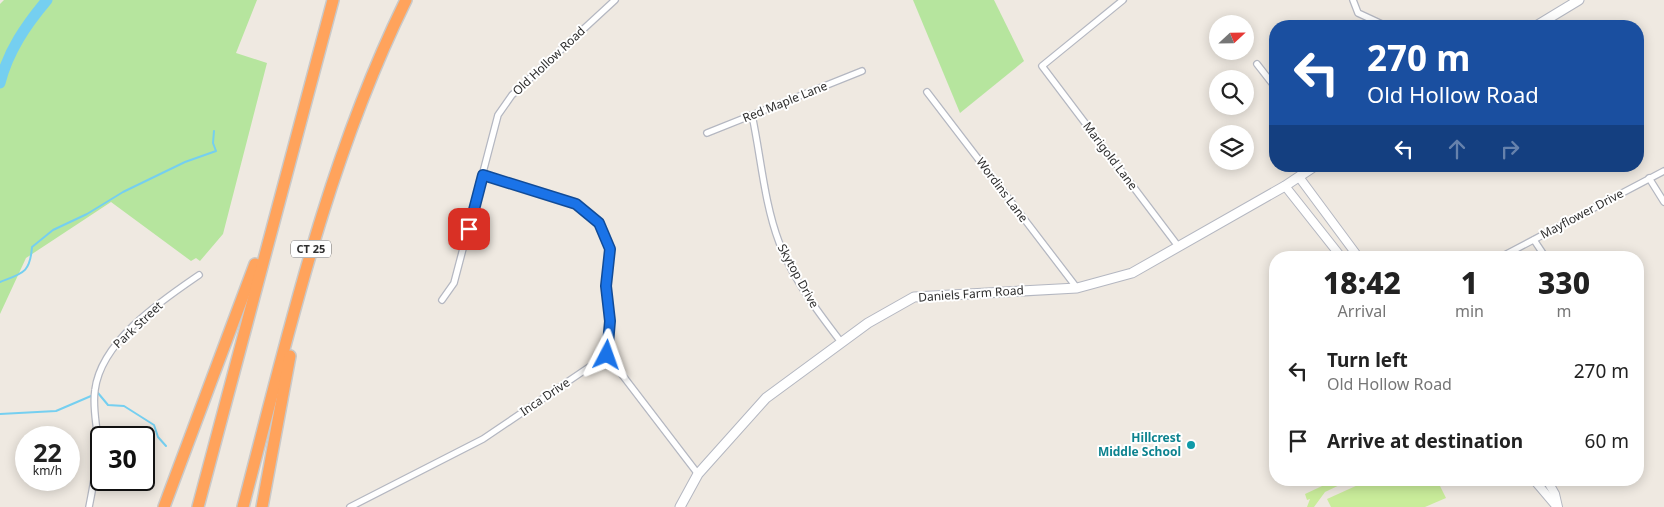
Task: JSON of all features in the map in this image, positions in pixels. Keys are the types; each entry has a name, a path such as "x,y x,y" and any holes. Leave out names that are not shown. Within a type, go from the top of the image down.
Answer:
{"highway":[{"path":"198,507 333,0"},
{"name":"CT 25","path":"243,507 310,255 356,116 406,0"},
{"path":"164,507 244,295 288,165"},
{"path":"262,507 310,255"}],"main road":[{"path":"1546,20 1579,0"},
{"name":"Daniels Farm Road","path":"680,507 698,474 766,398 868,323 914,297 1077,288 1132,273 1306,172"}],"street":[{"name":"Old Hollow Road","path":"442,300 454,283 498,115 512,95 615,0"},
{"name":"Marigold Lane","path":"1123,0 1042,66 1178,246"},
{"path":"1353,0 1358,12 1374,20"},
{"path":"1257,64 1269,79"},
{"name":"Red Maple Lane","path":"708,133 862,71"},
{"name":"Wordins Lane","path":"927,92 1077,288"},
{"name":"Skytop Drive","path":"752,115 769,204 779,243 820,316 841,342"},
{"name":"Mayflower Drive","path":"1513,251 1664,171"},
{"path":"483,175 576,204 599,223 610,249 606,286 610,321 607,355 698,474"},
{"path":"1299,177 1354,251"},
{"path":"1649,178 1664,202"},
{"path":"1285,186 1336,251"},
{"path":"1534,240 1541,251"},
{"name":"Park Street","path":"89,507 98,446 94,394 105,358 113,347 153,310 199,275"},
{"name":"Inca Drive","path":"350,507 483,439 607,355"},
{"path":"1539,486 1558,507"},
{"path":"1550,486 1555,494 1558,507"}],"green space":[{"path":"4,0 257,0 236,53 267,63 223,234 200,261 196,258 191,261 111,202 26,258 0,314 0,4"},
{"path":"913,0 994,0 1024,61 960,113"},
{"path":"1322,486 1338,486 1325,492 1314,507 1307,507 1310,499 1307,500 1305,494"},
{"path":"1356,486 1440,486 1446,498 1425,507 1331,507 1327,499"}],"waterway":[{"path":"0,83 13,49 47,0"},
{"path":"0,282 24,271 29,262 32,247 53,230 87,214 123,192 185,162 216,151 213,143 214,131"},
{"path":"0,414 56,411 98,393 108,405 124,406 154,425 158,437 166,446"}],"place":[{"name":"Hillcrest Middle School","path":"1191,445"}],"route":[{"path":"469,229 483,175 576,204 588,212 599,223 610,249 606,286 610,321 607,355"}]}
